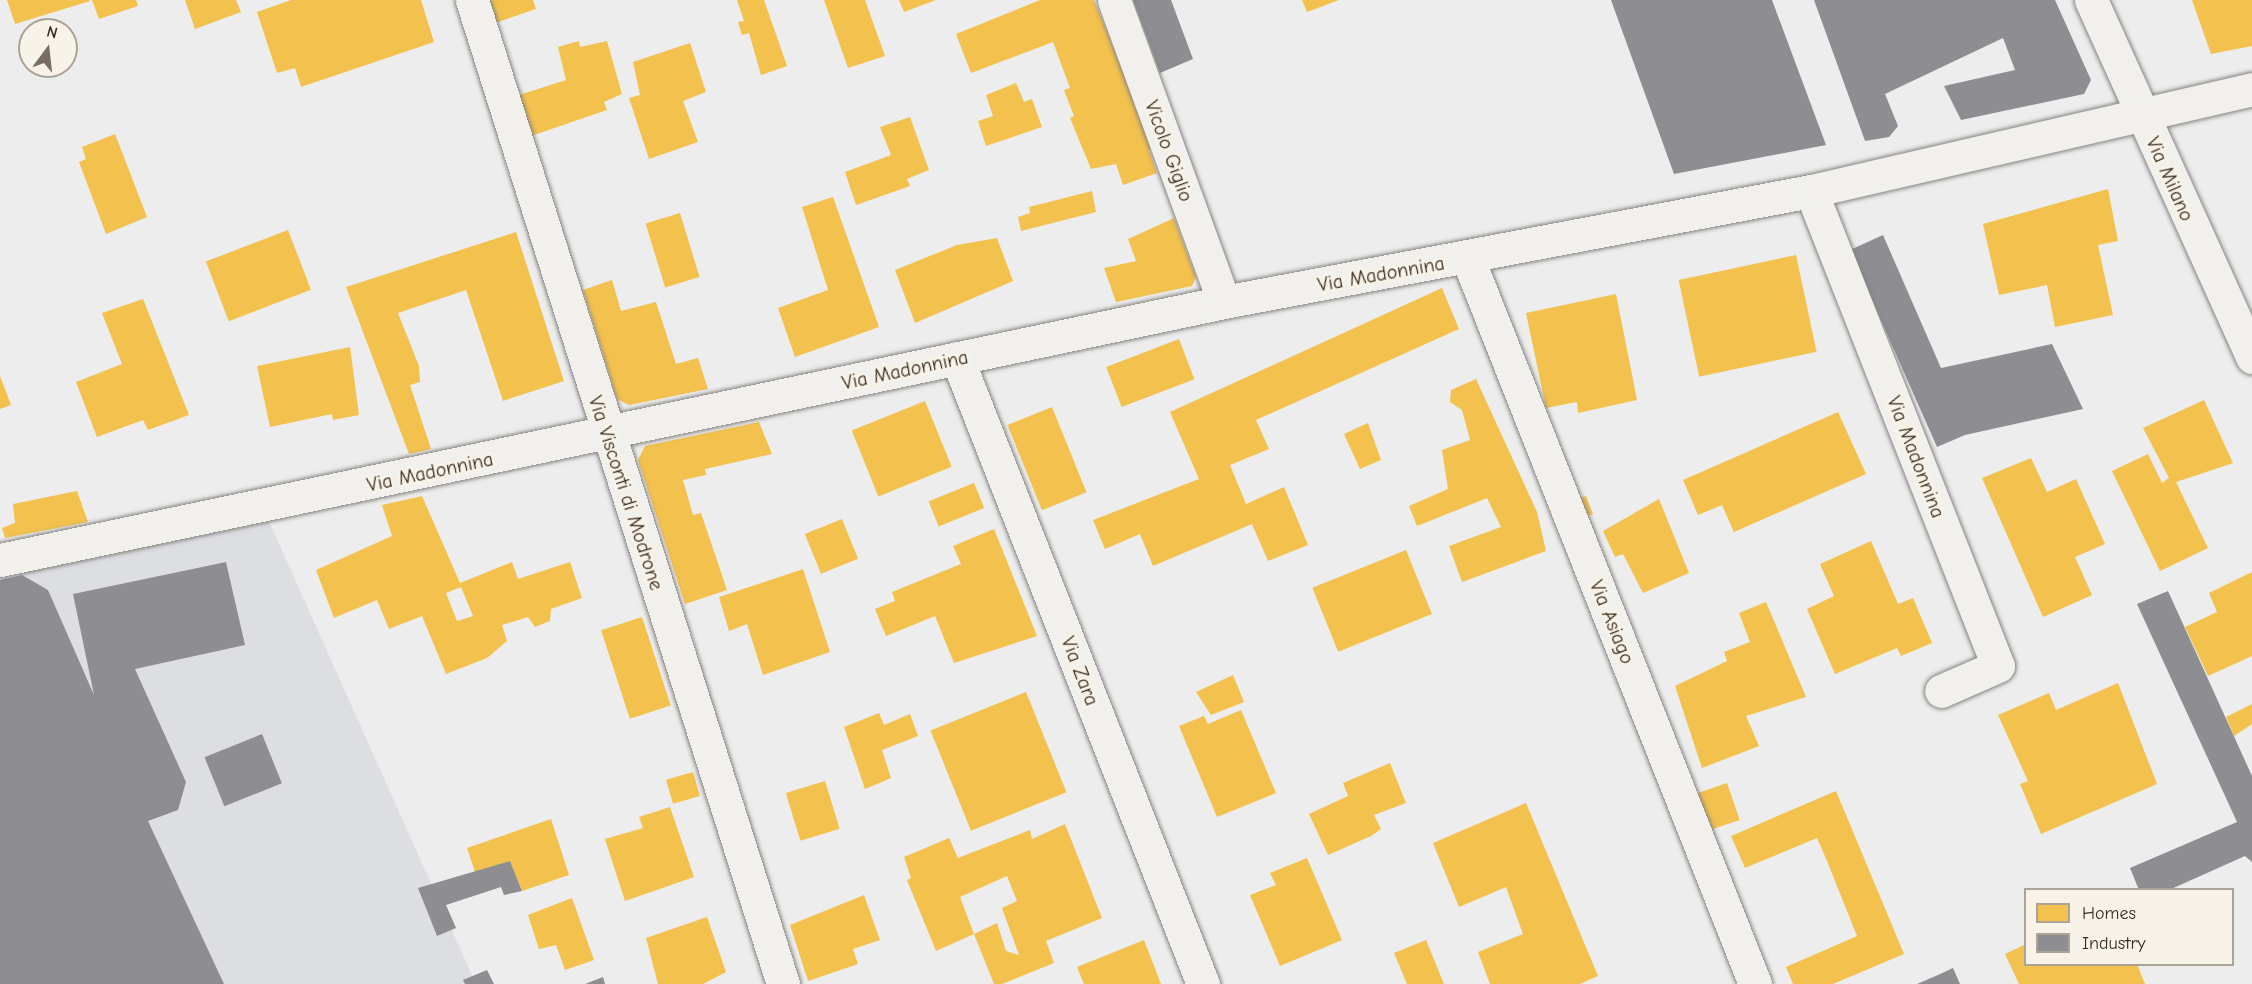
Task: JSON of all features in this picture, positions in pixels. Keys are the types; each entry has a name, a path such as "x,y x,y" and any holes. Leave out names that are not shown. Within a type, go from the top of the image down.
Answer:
{"street":[{"name":"Via Visconti di Modrone","path":"471,0 607,436 783,984"},
{"name":"Vicolo Giglio","path":"1114,0 1224,302"},
{"name":"Via Milano","path":"2091,0 2252,357"},
{"name":"Via Madonnina","path":"0,560 607,436 957,358 1224,302 1468,259 1811,191 2252,89"},
{"name":"Via Madonnina","path":"1811,191 1998,666 1941,691"},
{"name":"Via Asiago","path":"1468,259 1755,984"},
{"name":"Via Zara","path":"957,358 1203,984"}],"shaded area":[{"path":"268,519 476,984 0,984 0,571"}],"building: Homes":[{"path":"7,0 90,1 35,18 18,18 18,23 15,24"},
{"path":"92,0 136,0 138,6 99,19"},
{"path":"185,0 236,0 241,12 195,29"},
{"path":"291,0 421,0 434,42 301,87 295,68 277,73 257,12"},
{"path":"487,0 533,0 536,9 495,23"},
{"path":"737,0 764,0 787,66 761,75 749,33 742,35 738,22 744,21"},
{"path":"824,0 865,0 885,56 848,68"},
{"path":"899,0 936,0 904,12"},
{"path":"1040,0 1094,0 1154,148 1149,150 1157,173 1123,185 1116,164 1091,169 1070,118 1074,116 1064,90 1070,88 1053,42 971,73 956,34"},
{"path":"1302,0 1339,0 1307,12"},
{"path":"2192,0 2252,0 2252,46 2211,54"},
{"path":"579,41 580,47 607,41 622,94 604,102 607,110 531,136 519,95 566,80 558,47"},
{"path":"690,43 706,92 683,101 698,142 649,159 629,98 640,95 633,62"},
{"path":"1016,83 1024,102 1032,99 1042,127 986,146 978,121 993,116 986,95"},
{"path":"910,117 929,170 907,179 910,186 856,205 845,172 891,155 880,127"},
{"path":"115,134 147,217 106,234 79,162 86,159 82,147"},
{"path":"2108,189 2118,241 2098,245 2113,315 2055,327 2047,285 1999,295 1983,224"},
{"path":"1092,191 1096,212 1021,231 1018,217 1030,213 1029,207"},
{"path":"833,197 879,327 795,357 778,308 828,290 802,207"},
{"path":"680,213 700,277 665,288 646,224"},
{"path":"1174,218 1196,277 1192,286 1116,302 1104,268 1136,261 1128,239"},
{"path":"288,230 311,290 229,321 206,262"},
{"path":"516,232 564,381 503,401 466,290 398,313 419,366 420,382 410,385 431,449 409,454 346,287"},
{"path":"997,238 1013,281 915,323 895,270 957,245"},
{"path":"1796,255 1817,352 1699,377 1679,280"},
{"path":"612,280 621,311 656,302 676,364 698,358 708,389 629,405 617,399 583,290"},
{"path":"1442,288 1459,329 1256,420 1269,449 1230,465 1246,504 1284,487 1308,545 1268,561 1252,524 1153,566 1140,534 1105,549 1093,520 1199,479 1170,412"},
{"path":"1616,294 1637,400 1578,413 1577,402 1546,408 1526,313"},
{"path":"143,299 189,415 148,430 143,420 97,437 76,382 122,364 102,313"},
{"path":"1179,339 1194,379 1122,407 1106,367"},
{"path":"350,347 359,415 333,420 332,414 270,427 257,366"},
{"path":"0,376 11,405 0,409"},
{"path":"1476,379 1537,512 1546,551 1462,582 1449,546 1501,527 1487,498 1417,526 1409,506 1448,489 1442,450 1470,440 1462,410 1450,402 1451,390"},
{"path":"2204,400 2233,463 2176,482 2208,548 2160,571 2112,471 2148,454 2162,483 2169,478 2143,428"},
{"path":"925,401 952,467 878,496 852,431"},
{"path":"1052,407 1086,492 1042,510 1007,425"},
{"path":"1838,412 1866,474 1734,532 1722,505 1698,515 1683,480"},
{"path":"759,422 772,454 705,469 706,475 683,480 693,515 701,513 727,590 685,604 638,460 645,446"},
{"path":"1368,423 1381,460 1360,469 1344,434"},
{"path":"2031,458 2047,492 2076,479 2105,544 2075,557 2092,595 2043,617 1982,478"},
{"path":"974,483 984,508 939,526 929,501"},
{"path":"77,491 88,522 5,538 2,528 15,523 13,504"},
{"path":"422,496 460,583 512,562 518,579 570,562 582,598 551,609 550,621 535,627 528,617 502,625 507,641 487,658 446,674 422,616 389,629 377,600 334,618 316,570 392,536 382,505","holes":["461,587 473,616 457,621 446,593"]},
{"path":"1586,496 1593,514 1580,520 1571,501"},
{"path":"1659,499 1689,573 1643,593 1623,554 1615,557 1603,531"},
{"path":"842,519 858,559 821,574 805,534"},
{"path":"994,529 1037,636 954,663 935,616 886,636 875,609 895,601 892,592 961,564 953,546"},
{"path":"1871,541 1898,604 1913,598 1932,643 1901,656 1897,648 1835,674 1807,609 1834,596 1820,564"},
{"path":"1406,550 1432,614 1338,652 1312,588"},
{"path":"803,569 830,652 763,675 747,624 729,631 719,597"},
{"path":"2252,572 2252,656 2208,676 2185,627 2217,612 2209,593"},
{"path":"1766,602 1806,697 1746,716 1759,746 1702,768 1675,686 1727,661 1724,652 1750,642 1739,613"},
{"path":"642,617 671,705 630,719 601,630"},
{"path":"1233,675 1244,702 1211,715 1196,692"},
{"path":"2118,683 2157,784 2041,834 2020,784 2028,781 1998,715 2049,693 2056,710"},
{"path":"1026,692 1066,792 971,831 931,731"},
{"path":"2252,704 2252,724 2234,736 2226,717"},
{"path":"1241,710 1276,793 1217,817 1179,726 1204,716 1208,724"},
{"path":"879,713 884,725 910,714 918,736 882,750 891,778 865,789 844,727"},
{"path":"1390,763 1406,803 1374,815 1381,829 1371,836 1328,855 1309,814 1348,796 1343,783"},
{"path":"693,772 700,796 673,804 666,780"},
{"path":"825,781 840,829 800,841 786,793"},
{"path":"1727,783 1740,820 1708,831 1696,794"},
{"path":"1836,791 1904,954 1833,984 1793,984 1786,967 1857,936 1827,861 1817,838 1745,868 1731,836"},
{"path":"1526,803 1598,976 1580,984 1490,984 1478,952 1523,934 1506,887 1459,907 1433,843"},
{"path":"670,807 694,877 625,901 605,839 643,828 639,817"},
{"path":"551,819 569,875 522,891 510,861 475,872 467,848"},
{"path":"1065,824 1102,918 1046,941 1054,963 1002,984 994,984 974,934 936,951 907,880 911,878 904,857 949,838 958,858 1030,830 1032,839","holes":["1007,876 1017,901 1002,908 1019,955 1006,951 997,923 974,934 960,897"]},
{"path":"1307,858 1342,940 1280,966 1250,895 1276,885 1270,873"},
{"path":"864,895 880,940 853,949 858,964 808,981 790,925"},
{"path":"572,898 594,960 565,970 556,945 539,949 528,915"},
{"path":"707,917 726,972 703,984 658,984 646,938"},
{"path":"1144,940 1161,984 1084,984 1077,967"},
{"path":"1426,940 1444,984 1407,984 1394,953"},
{"path":"2024,945 2024,966 2138,966 2145,984 2019,984 2005,954"}],"building: Industry":[{"path":"1133,0 1171,0 1193,59 1160,73"},
{"path":"1611,0 1772,0 1826,145 1674,174"},
{"path":"1814,0 2055,0 2091,80 2084,94 1961,120 1944,86 2015,70 2003,38 1885,94 1898,126 1889,137 1865,141"},
{"path":"1883,235 1941,368 2052,344 2083,409 1965,435 1937,447 1850,250"},
{"path":"226,562 245,645 135,669 186,782 178,810 148,821 224,984 0,984 0,580 22,575 48,590 94,695 73,594"},
{"path":"2168,591 2252,776 2252,862 2245,856 2173,888 2138,888 2130,868 2237,822 2137,604"},
{"path":"262,734 282,783 224,806 205,757"},
{"path":"510,861 522,891 504,895 501,887 446,905 456,928 437,936 418,888"},
{"path":"1953,968 1960,984 1917,984 1938,975"},
{"path":"487,970 494,984 465,984 463,980"},
{"path":"603,977 605,984 585,984"}]}
